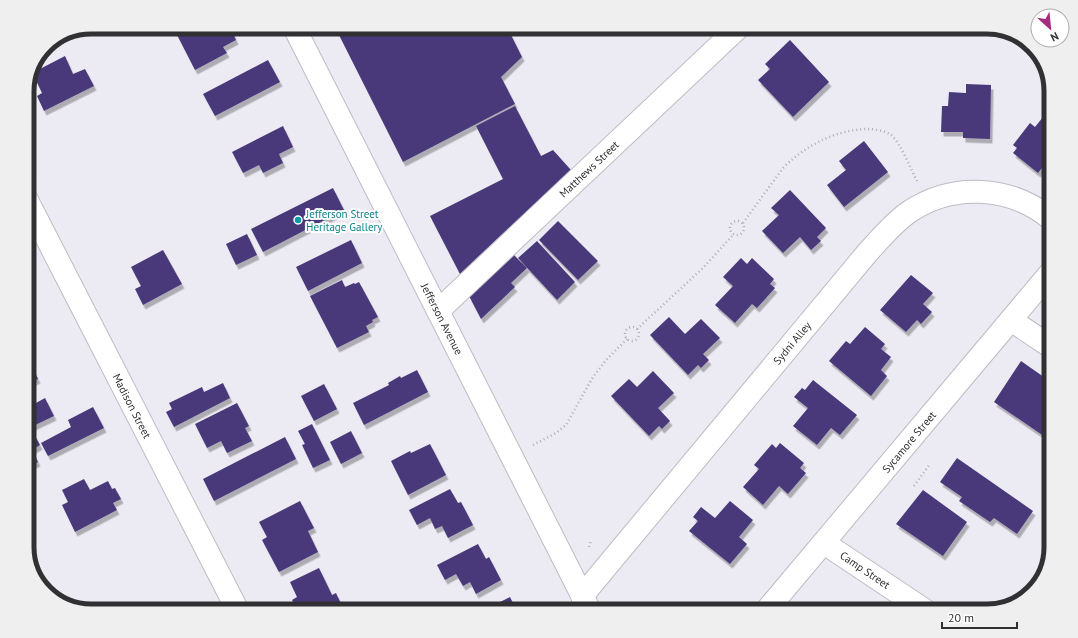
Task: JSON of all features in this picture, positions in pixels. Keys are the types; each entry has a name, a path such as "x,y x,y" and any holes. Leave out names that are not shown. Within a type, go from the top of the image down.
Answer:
{"street":[{"name":"Jefferson Avenue","path":"298,34 586,604"},
{"name":"Matthews Street","path":"438,311 732,34"},
{"name":"Sydni Alley","path":"586,604 868,252 895,222 909,211 942,196 954,193 978,191 995,193 1019,200 1044,214"},
{"name":"Madison Street","path":"34,214 234,604"},
{"name":"Sycamore Street","path":"772,604 1044,280"},
{"path":"1011,320 1044,342"},
{"name":"Camp Street","path":"824,543 916,604"}],"path":[{"path":"743,223 738,221 733,223 730,230 734,234 739,235 743,232 743,223 783,168 815,144 840,132 876,130 892,136 902,151 916,180"},
{"path":"637,329 703,268 734,234"},
{"path":"627,339 625,336 626,330 631,327 637,329"},
{"path":"627,339 632,341 636,340 639,335 637,329"},
{"path":"537,443 556,434 566,425 593,377 607,359 627,339"},
{"path":"914,486 930,464"},
{"path":"589,547 591,540"}],"building":[{"path":"177,34 233,34 236,40 223,47 227,53 195,70"},
{"path":"339,34 510,34 522,57 501,77 515,104 403,162"},
{"path":"790,40 829,82 793,117 758,80 770,69 765,64"},
{"path":"65,56 73,74 85,69 94,86 44,111 37,96 42,93 35,79 38,70"},
{"path":"268,60 280,82 215,116 203,94"},
{"path":"966,84 991,85 990,139 963,138 963,132 941,132 942,106 948,106 949,92 966,93"},
{"path":"515,106 541,156 553,150 571,170 460,274 430,216 503,179 476,126"},
{"path":"1044,116 1044,169 1042,168 1038,173 1013,153 1017,148 1013,145 1030,123 1035,127"},
{"path":"283,126 293,147 279,154 283,163 263,173 259,165 243,173 232,152"},
{"path":"864,141 888,172 844,207 827,185 846,170 839,161"},
{"name":"Jefferson Street Heritage Gallery","path":"333,188 344,210 263,252 251,229"},
{"path":"790,190 826,228 817,237 821,241 811,250 800,237 783,253 762,231 779,215 771,208"},
{"path":"558,221 598,261 578,280 539,240"},
{"path":"247,234 257,255 236,265 226,244"},
{"path":"351,240 362,263 308,291 296,267"},
{"path":"537,241 575,282 557,300 518,258"},
{"path":"163,250 182,284 143,305 135,289 141,286 131,267"},
{"path":"514,255 527,268 511,283 515,287 481,319 469,296"},
{"path":"741,258 747,264 752,258 774,279 770,284 775,288 757,308 752,304 735,323 715,305 733,286 723,277"},
{"path":"911,275 933,293 923,304 932,312 921,324 917,320 906,332 880,310"},
{"path":"342,280 345,287 359,282 378,317 366,326 369,332 337,348 310,296"},
{"path":"669,317 685,334 701,319 720,338 703,354 709,360 701,368 698,365 688,375 650,335"},
{"path":"865,327 885,344 881,349 891,357 881,370 887,376 871,396 829,361 846,341 850,344"},
{"path":"1021,361 1044,377 1044,436 994,402"},
{"path":"417,370 428,392 364,425 353,403 389,385 388,383 400,376 401,378"},
{"path":"34,371 38,379 34,381"},
{"path":"653,371 674,393 658,408 670,421 662,429 659,426 649,436 611,396 629,379 637,387"},
{"path":"813,380 857,415 840,435 831,428 817,445 793,426 808,408 794,397 802,388 805,390"},
{"path":"223,383 230,398 174,427 166,412 172,409 169,403 202,387 204,392"},
{"path":"324,384 337,409 314,421 301,396"},
{"path":"45,398 54,416 34,426 34,404"},
{"path":"237,403 249,426 245,428 252,441 227,453 221,441 207,448 195,424"},
{"path":"93,407 104,428 48,456 41,443 71,427 68,420"},
{"path":"312,424 330,460 313,468 302,445 305,444 298,431"},
{"path":"351,431 362,453 341,464 330,442"},
{"path":"34,434 40,445 34,449"},
{"path":"285,437 296,459 214,501 203,479"},
{"path":"780,443 804,463 800,468 806,473 788,494 779,486 763,505 743,487 759,469 754,465 772,444 776,448"},
{"path":"430,444 446,475 408,495 391,461 410,451 411,453"},
{"path":"34,454 38,462 34,464"},
{"path":"957,458 1033,511 1017,534 994,518 990,522 959,501 962,497 940,482"},
{"path":"84,479 90,490 108,481 112,489 115,488 121,499 113,503 117,510 75,532 62,505 68,502 62,490"},
{"path":"450,489 458,503 461,502 473,525 448,538 442,526 435,529 430,518 417,525 409,510"},
{"path":"923,490 967,522 943,556 896,524"},
{"path":"300,501 314,528 308,531 318,552 279,572 262,540 267,537 259,522"},
{"path":"730,501 753,520 739,537 747,544 730,564 689,531 698,521 693,517 701,507 715,518"},
{"path":"478,544 486,559 489,557 501,580 476,594 470,582 463,586 456,574 445,580 437,565"},
{"path":"319,568 332,595 336,593 341,604 294,604 292,600 297,597 290,582"},
{"path":"510,597 514,604 496,604"}],"place":[{"name":"Jefferson Street Heritage Gallery","path":"298,220"}]}
